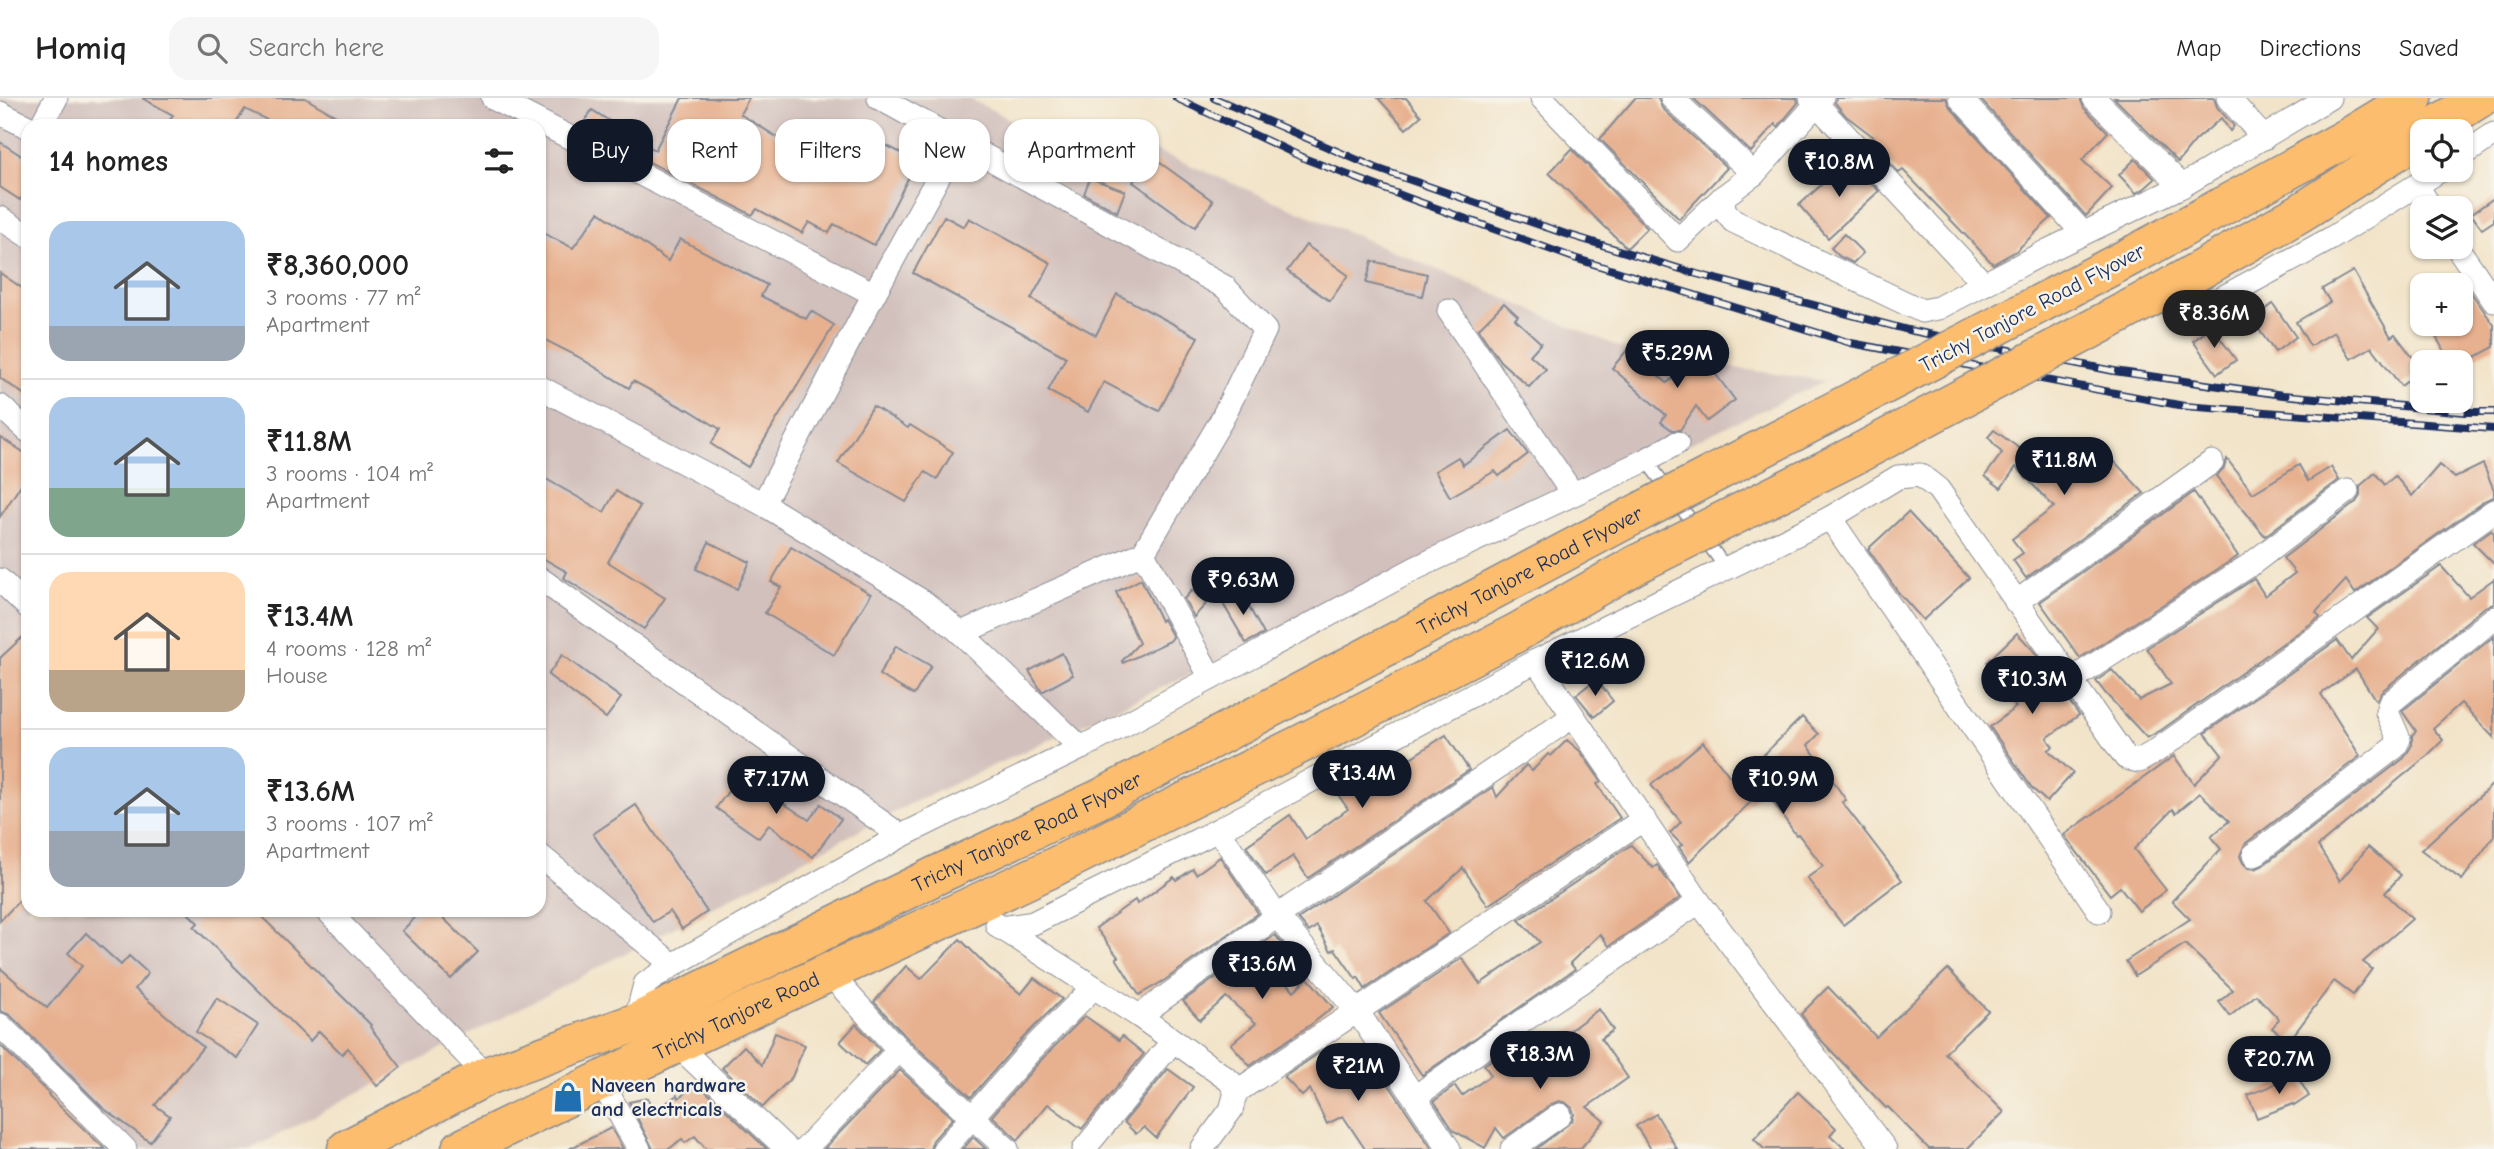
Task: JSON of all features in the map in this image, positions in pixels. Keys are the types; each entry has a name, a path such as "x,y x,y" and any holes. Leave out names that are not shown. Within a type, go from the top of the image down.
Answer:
{"highway":[{"name":"Trichy Tanjore Road Flyover","path":"635,1023 1099,799 1642,511 2137,253 2350,137 2413,98"},
{"path":"2447,119 2480,98"},
{"name":"Trichy Tanjore Road Flyover","path":"988,917 1048,870 1516,633 1637,564 1859,453 2115,317 2300,213 2410,143"},
{"name":"Trichy Tanjore Road","path":"460,1149 829,973 988,917"},
{"name":"Trichy Tanjore Road","path":"347,1149 487,1076 635,1023"}],"street":[{"path":"45,119 56,98"},
{"path":"493,98 534,119"},
{"path":"879,98 918,119"},
{"path":"1542,98 1678,240 1723,197 1754,174 1817,100 1984,284"},
{"path":"1672,98 1754,174"},
{"path":"1960,98 2083,233"},
{"path":"2094,98 2182,186"},
{"path":"2228,98 2264,138"},
{"path":"1723,197 1724,210 1734,221 1922,311 1938,308 2083,233 2182,186 2329,98"},
{"path":"0,113 21,124"},
{"path":"546,125 874,294"},
{"path":"2473,148 2494,134"},
{"path":"961,633 1143,553 1221,421 1265,330 1225,287 990,158"},
{"path":"763,504 935,182"},
{"path":"2207,306 2330,239 2423,182"},
{"path":"2417,186 2423,196"},
{"path":"0,218 21,232"},
{"path":"2465,259 2494,301"},
{"path":"1450,311 1572,493"},
{"path":"546,391 763,504 925,603 961,633 1081,748"},
{"path":"0,406 21,424"},
{"path":"635,1023 645,984 673,965 901,836 1081,748 1416,568 1677,443"},
{"path":"2016,603 2212,461"},
{"path":"988,917 1033,923 1218,830 1536,661 1830,518 1898,477 1920,475 1938,489 2126,758 2139,761 2494,512"},
{"path":"2071,680 2250,565 2347,491"},
{"path":"1830,518 2099,911"},
{"path":"1143,553 1211,678"},
{"path":"0,580 21,600"},
{"path":"546,583 901,836"},
{"path":"2254,855 2395,747 2399,739 2387,712 2390,703 2494,618"},
{"path":"1536,661 1699,902 1885,1149"},
{"path":"1139,1016 1277,916 1572,717"},
{"path":"1202,1149 1231,1110 1236,1092 1644,819"},
{"path":"1218,830 1277,916 1357,1011 1449,1149"},
{"path":"546,861 673,965"},
{"path":"1415,1097 1699,902"},
{"path":"334,917 487,1076"},
{"path":"988,917 1139,1016 1230,1081 1236,1092"},
{"path":"829,973 899,1050 1007,1149"},
{"path":"944,1149 1032,1049 1093,988"},
{"path":"0,1025 125,1149"},
{"path":"1084,1149 1173,1041"},
{"path":"676,1044 787,1149"},
{"path":"805,1149 899,1050"},
{"path":"601,1081 639,1149"},
{"path":"1512,1149 1560,1115"}],"lane":[{"path":"1646,460 1726,568"}],"shaded area":[{"path":"0,98 968,98 1010,119 1004,119 1004,182 1159,182 1159,152 1636,354 1825,381 910,804 251,1149 0,1149"}],"building":[{"path":"142,98 305,98 341,119 265,119 245,109 239,119 170,119 173,115"},
{"path":"682,98 749,98 740,114 748,119 671,119"},
{"path":"1378,98 1406,98 1421,116 1406,129"},
{"path":"1635,98 1658,98 1662,108 1727,168 1679,219 1600,139"},
{"path":"1693,98 1797,98 1798,103 1778,127 1775,124 1751,152"},
{"path":"1836,98 1946,98 1950,107 2051,218 2016,251 1993,264 1903,170 1899,173 1870,141 1874,137 1846,116 1835,103"},
{"path":"1979,98 2080,98 2084,108 2108,132 2082,160 2112,188 2086,216"},
{"path":"2114,98 2214,98 2217,107 2234,126 2230,131 2221,118 2195,141 2178,162"},
{"path":"592,110 606,119 586,119"},
{"path":"667,127 667,171 653,164 653,149 655,150"},
{"path":"761,127 775,136 775,182 885,182 885,145 899,152 899,182 906,182 874,245 834,224 829,233 809,222 802,233 757,209 752,215 688,182 761,182"},
{"path":"0,142 21,156 21,198 0,187"},
{"path":"1572,149 1647,228 1627,248 1549,173"},
{"path":"2135,159 2155,179 2136,193 2119,175"},
{"path":"1849,160 1879,191 1828,238 1799,205"},
{"path":"1159,162 1213,201 1195,227 1133,182 1159,182"},
{"path":"1088,182 1101,182 1125,191 1117,212 1084,194"},
{"path":"2494,198 2494,221 2482,229 2473,213"},
{"path":"599,212 668,261 680,239 767,285 761,296 806,319 811,311 834,325 748,467 711,444 720,429 633,381 629,388 546,340 546,234 573,248"},
{"path":"944,216 964,227 969,218 1051,263 1031,299 1096,335 1117,294 1198,337 1159,411 1104,382 1088,412 1048,391 1066,357 913,273"},
{"path":"1844,234 1863,253 1853,263 1839,256 1831,248"},
{"path":"1306,245 1348,275 1330,301 1287,271"},
{"path":"1372,261 1427,274 1422,296 1366,283"},
{"path":"2353,271 2391,337 2395,334 2410,354 2410,379 2401,386 2372,347 2351,359 2334,332 2310,346 2296,322 2330,302 2322,289"},
{"path":"0,273 21,287 21,392 0,378"},
{"path":"2473,295 2494,325 2494,347 2473,358 2473,350 2443,350 2436,336 2473,336"},
{"path":"1504,303 1518,316 1515,319 1541,343 1530,355 1546,369 1529,387 1500,361 1478,329"},
{"path":"2273,304 2296,337 2275,352 2252,320"},
{"path":"2212,327 2236,360 2217,374 2193,341"},
{"path":"1628,349 1667,383 1702,356 1735,400 1707,421 1696,406 1680,430 1672,430 1661,422 1666,415 1612,368"},
{"path":"873,406 953,452 937,479 925,472 906,502 838,463"},
{"path":"1510,430 1528,454 1499,476 1495,471 1450,497 1435,471 1458,457 1463,465"},
{"path":"1994,430 2045,467 2071,442 2084,455 2097,443 2144,493 2026,578 2013,560 2023,553 2012,539 2054,507 2016,467 2001,488 1985,476 2002,453 1988,437"},
{"path":"0,437 21,450 21,485 0,517"},
{"path":"2227,459 2253,493 2299,465 2308,481 2331,467 2339,480 2265,536 2216,476 2224,468"},
{"path":"2483,464 2494,490 2494,497 2355,593 2346,580 2316,612 2320,617 2160,731 2147,738 2096,681 2112,670 2139,700 2171,684 2147,648 2254,579 2265,596 2295,573 2283,558 2356,502 2360,496 2360,486 2375,473 2385,485 2395,476 2412,496 2439,465 2455,478"},
{"path":"546,479 604,512 616,491 640,506 608,562 665,598 644,629 564,578 567,572 546,560"},
{"path":"2194,492 2238,556 2080,658 2040,602"},
{"path":"1908,512 1969,578 1923,620 1898,592 1868,549"},
{"path":"2491,530 2494,533 2494,564 2473,543"},
{"path":"709,542 750,562 737,589 696,569"},
{"path":"791,547 871,594 834,655 765,613 781,587 771,582"},
{"path":"2441,566 2469,597 2494,579 2494,604 2485,607 2381,692 2376,701 2356,669 2321,694 2360,756 2245,844 2240,856 2248,868 2262,866 2404,758 2416,731 2402,711 2494,636 2494,738 2461,703 2433,728 2443,740 2428,755 2318,846 2340,881 2368,847 2401,875 2385,893 2412,919 2363,962 2372,969 2353,995 2334,981 2289,1041 2272,1028 2279,1019 2256,995 2230,1016 2219,1002 2233,990 2185,944 2135,976 2126,961 2190,919 2172,901 2221,849 2211,837 2229,821 2200,793 2176,813 2173,809 2134,849 2166,890 2139,911 2120,887 2110,895 2064,835 2174,756 2194,784 2222,755 2205,733 2337,640 2351,660 2378,629 2367,618"},
{"path":"1141,579 1161,621 1163,619 1173,637 1170,641 1123,663 1139,643 1116,592"},
{"path":"1192,590 1206,604 1194,617 1184,599"},
{"path":"1240,591 1264,634 1246,643 1222,602"},
{"path":"2017,633 2032,649 2079,715 2047,738 2053,747 2048,750 2073,773 2047,802 2032,788 1990,727 2016,707 2002,692 2009,685 1987,662"},
{"path":"21,638 21,898 0,921 0,658"},
{"path":"896,646 931,666 914,695 879,675"},
{"path":"1062,653 1073,675 1042,692 1029,671"},
{"path":"562,655 621,698 606,718 548,675"},
{"path":"1596,679 1613,701 1594,717 1576,695"},
{"path":"1802,717 1819,734 1808,745 1846,800 1842,802 1902,880 1843,925 1807,878 1823,866 1798,834 1796,835 1764,789 1689,862 1679,847 1682,845 1670,833 1681,822 1651,785 1703,742 1735,783"},
{"path":"1446,735 1469,770 1308,878 1293,856 1266,875 1246,846 1290,815 1306,839 1348,809 1339,796 1371,773 1369,771 1386,756 1398,766"},
{"path":"1567,740 1580,751 1601,781 1597,784 1620,818 1488,905 1463,868 1427,901 1449,933 1365,989 1335,949 1331,951 1317,926 1309,932 1298,919 1493,787 1497,797 1526,765 1532,771 1548,754 1551,756"},
{"path":"740,775 809,820 821,804 841,819 813,857 769,825 759,838 716,808"},
{"path":"2494,783 2494,836 2462,880 2421,850"},
{"path":"636,805 707,912 682,929 670,911 653,922 593,834"},
{"path":"1631,845 1653,868 1657,865 1680,898 1609,946 1600,934 1570,963 1575,969 1422,1075 1379,1013 1462,958 1480,984 1540,942 1519,920"},
{"path":"1220,857 1258,913 1165,980 1139,995 1116,958 1118,957 1096,928 1135,900 1137,904 1174,877 1176,880 1193,869 1196,874"},
{"path":"192,917 262,917 371,1025 401,1067 377,1086 348,1048 342,1054 319,1031 310,1041 194,927 198,923"},
{"path":"415,917 442,917 478,952 451,979 402,931"},
{"path":"86,933 121,965 129,956 148,973 135,989 203,1047 155,1105 170,1116 150,1142 103,1108 10,1015 0,1011 0,968 47,1008 82,966 68,953"},
{"path":"1275,935 1287,949 1270,962 1294,991 1308,978 1333,1007 1250,1066 1231,1044 1256,1023 1226,997 1200,1020 1183,1001"},
{"path":"960,939 1021,994 1034,978 1062,999 1021,1040 971,1097 909,1040 874,1002 906,966 921,979"},
{"path":"1948,969 1988,1011 1945,1053 2004,1112 1967,1149 1929,1149 1819,1038 1801,1014 1828,987 1876,1037"},
{"path":"217,998 258,1025 237,1058 196,1032"},
{"path":"1599,1009 1613,1030 1601,1039 1628,1078 1587,1107 1604,1121 1580,1149 1536,1149 1572,1121 1572,1108 1559,1101 1504,1138 1496,1128 1485,1148 1454,1131 1434,1101 1455,1086 1462,1096 1491,1075 1484,1065 1509,1048 1534,1075 1573,1046 1565,1034"},
{"path":"1085,1016 1119,1040 1122,1036 1144,1054 1082,1129 1048,1104 1018,1140 992,1116 1042,1059"},
{"path":"856,1024 880,1050 865,1065 840,1042"},
{"path":"775,1033 805,1045 792,1077 763,1107 722,1068 744,1046 762,1065"},
{"path":"0,1045 48,1095 105,1149 0,1149"},
{"path":"1328,1047 1357,1079 1375,1064 1432,1149 1365,1149 1343,1116 1327,1124 1310,1089 1302,1096 1284,1077"},
{"path":"1168,1069 1193,1087 1156,1138 1144,1127 1136,1134 1124,1122"},
{"path":"900,1070 953,1118 933,1140 930,1149 824,1149"},
{"path":"2294,1071 2309,1096 2294,1106 2293,1104 2257,1118 2248,1095 2269,1087"},
{"path":"697,1083 767,1149 706,1149 695,1136 685,1143 682,1139 669,1149 653,1149 629,1102 648,1098 652,1114 677,1095 679,1098"},
{"path":"1798,1092 1836,1128 1830,1135 1845,1149 1764,1149 1754,1139"},
{"path":"1656,1114 1677,1149 1651,1149 1636,1126"},
{"path":"611,1128 623,1149 569,1149"},
{"path":"973,1137 986,1149 963,1149"}],"railway":[{"path":"1176,98 1306,159 1411,199 1574,258 1851,343 2184,406 2494,429"},
{"path":"1214,98 1376,168 1563,233 1697,274 1908,330 2114,371 2283,395 2466,412 2494,412"}],"place":[{"name":"Naveen hardware and electricals","path":"568,1097"}]}
